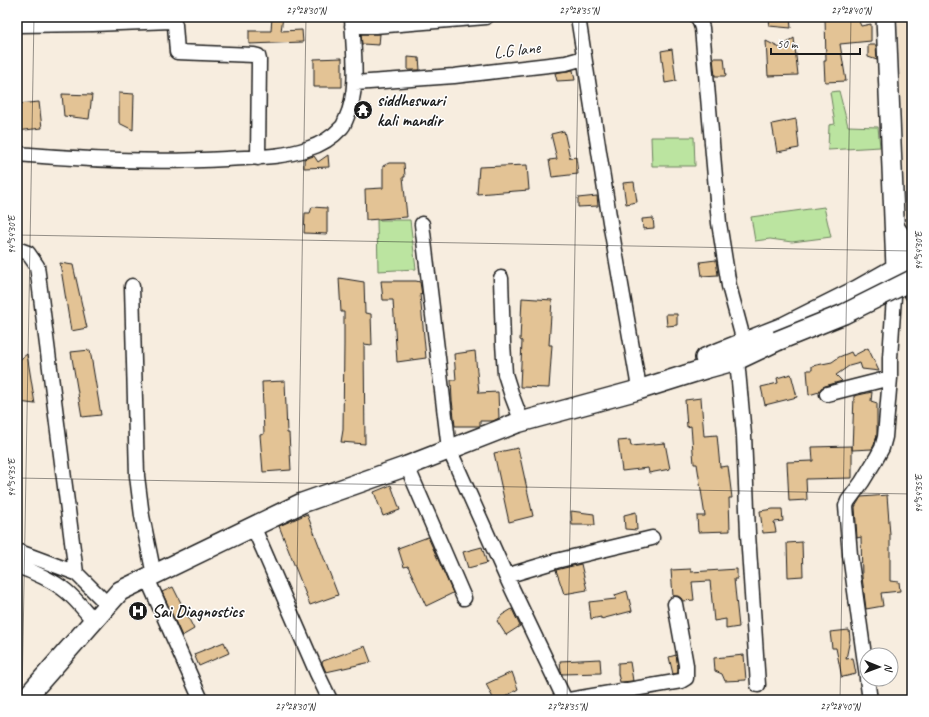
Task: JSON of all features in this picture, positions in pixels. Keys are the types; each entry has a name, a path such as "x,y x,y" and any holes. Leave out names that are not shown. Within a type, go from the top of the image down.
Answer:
{"main road":[{"path":"638,386 783,327 857,290 896,268 886,17"},
{"path":"24,700 120,591 302,503 407,466 518,420 737,360 777,341 844,314 912,280"}],"street":[{"path":"17,154 91,159 190,161 258,158 287,154 307,149 326,141 343,126 350,111 355,83 352,21 375,26 486,17"},
{"path":"578,17 610,222 638,386"},
{"path":"697,17 702,28 719,222 730,286 744,342"},
{"path":"17,25 171,21 174,22 175,25 177,52 242,54 258,56 258,158"},
{"name":"L.G lane","path":"355,83 454,76 566,63 584,58"},
{"path":"894,222 910,246 912,294"},
{"path":"422,224 449,449 506,576 565,700"},
{"path":"17,249 28,253 36,266 76,573"},
{"path":"863,647 850,555 846,506 876,459 882,448 885,437 896,268"},
{"path":"501,278 503,343 506,374 518,420"},
{"path":"132,286 137,476 151,576 201,700"},
{"path":"737,360 744,435 746,512 758,685"},
{"path":"827,394 890,378"},
{"path":"407,466 464,598"},
{"path":"254,526 330,700"},
{"path":"506,576 556,561 652,538"},
{"path":"17,551 76,573 108,605"},
{"path":"17,566 28,570 65,590 94,621"},
{"path":"569,700 681,681 686,678 686,666 675,604"},
{"path":"868,687 870,700"}],"shaded area":[{"path":"898,17 912,17 912,255 907,256"}],"green space":[{"path":"839,91 848,126 878,127 880,147 828,150 829,125 835,124 830,92"},
{"path":"651,137 694,137 695,166 652,166"},
{"path":"824,207 831,237 792,242 770,239 755,241 751,217"},
{"path":"377,220 410,220 416,269 378,271"}],"building":[{"path":"272,17 283,17 281,31 302,30 303,42 249,44 249,31 271,31"},
{"path":"770,17 790,17 791,28 769,26"},
{"path":"825,17 857,17 861,26 871,24 871,41 840,44 846,81 825,82"},
{"path":"361,34 380,34 379,45 362,44"},
{"path":"794,38 798,75 768,76 766,41 780,48"},
{"path":"868,45 876,45 877,60 868,57"},
{"path":"672,49 676,81 665,83 661,51"},
{"path":"408,57 419,58 420,70 408,70"},
{"path":"342,58 342,87 314,87 314,59"},
{"path":"713,58 724,58 726,76 715,76"},
{"path":"573,70 575,80 557,81 555,73"},
{"path":"119,93 134,94 133,130 119,123"},
{"path":"62,94 92,95 89,119 64,116"},
{"path":"39,102 42,128 17,131 17,104"},
{"path":"796,119 799,148 777,152 772,124"},
{"path":"564,131 570,158 576,157 578,174 552,177 549,160 557,159 551,134"},
{"path":"328,155 329,167 304,168 304,159 314,156 318,162"},
{"path":"389,163 404,163 405,177 403,177 407,217 366,220 365,189 383,188 383,166"},
{"path":"527,165 529,190 477,194 479,167"},
{"path":"634,182 637,202 626,204 623,183"},
{"path":"597,196 598,206 578,207 578,198"},
{"path":"312,207 327,208 327,234 304,233 305,213 310,213"},
{"path":"653,218 654,228 643,229 642,219"},
{"path":"716,260 718,275 702,276 700,262"},
{"path":"60,263 73,265 87,328 71,331"},
{"path":"339,278 364,282 365,313 371,314 372,345 364,344 365,444 341,442 343,430 344,312 341,312"},
{"path":"381,281 420,282 426,358 397,362 393,300 383,300"},
{"path":"522,298 552,300 549,345 552,345 549,388 520,387"},
{"path":"666,314 677,314 677,325 667,326"},
{"path":"868,348 879,371 862,369 860,363 849,366 836,375 842,381 825,386 821,388 819,392 809,395 807,370 812,370 812,366 832,362 851,352 853,356"},
{"path":"90,350 101,415 82,417 71,352"},
{"path":"475,351 479,393 498,392 499,418 493,421 480,421 480,426 455,426 451,380 456,380 454,354"},
{"path":"27,354 35,404 19,402 17,395 17,362"},
{"path":"791,374 797,397 765,405 761,387 778,383 777,378"},
{"path":"285,381 287,433 289,433 291,470 263,472 260,435 264,434 262,382"},
{"path":"872,392 871,401 877,403 877,436 874,445 872,449 852,450 854,396"},
{"path":"701,398 704,436 717,435 720,467 728,466 732,498 729,498 730,531 698,532 697,516 705,516 697,464 694,464 691,426 687,427 685,400"},
{"path":"630,440 631,446 665,443 670,469 649,473 648,468 622,471 618,441"},
{"path":"852,446 852,478 806,479 807,500 789,501 787,462 813,461 812,447"},
{"path":"518,448 533,516 509,522 494,453"},
{"path":"391,485 400,510 383,516 374,492"},
{"path":"887,495 890,535 890,581 899,582 900,591 881,593 883,606 866,609 862,577 861,537 857,538 855,507 861,497"},
{"path":"782,509 783,521 774,522 776,532 763,533 760,511"},
{"path":"571,511 594,514 595,525 572,525"},
{"path":"636,512 637,530 625,529 624,515"},
{"path":"307,514 338,595 310,605 279,526"},
{"path":"428,537 453,593 426,606 408,566 404,567 398,548"},
{"path":"802,542 803,576 788,577 787,543"},
{"path":"482,547 487,563 468,568 463,552"},
{"path":"581,564 587,590 564,594 556,570"},
{"path":"691,569 691,572 737,569 737,579 734,579 739,627 726,629 726,619 714,621 710,581 692,582 694,600 683,601 678,596 673,596 671,570"},
{"path":"173,587 194,629 182,636 162,592"},
{"path":"627,591 632,611 601,619 601,617 591,619 589,602 616,599 615,595"},
{"path":"512,609 520,626 506,635 497,621 502,615"},
{"path":"849,630 850,639 846,659 853,658 856,674 842,678 836,648 832,648 830,632"},
{"path":"224,642 229,653 199,666 194,654"},
{"path":"365,646 371,662 326,672 322,663 323,661"},
{"path":"676,655 678,673 673,674 669,657"},
{"path":"744,655 746,680 725,681 722,674 715,671 714,658"},
{"path":"600,659 601,673 562,674 560,661"},
{"path":"630,662 633,681 620,682 618,663"},
{"path":"512,672 518,689 500,700 494,700 486,684"}],"place":[{"name":"siddheswari kali mandir","path":"363,110"},
{"name":"Sai Diagnostics","path":"138,611"}]}
